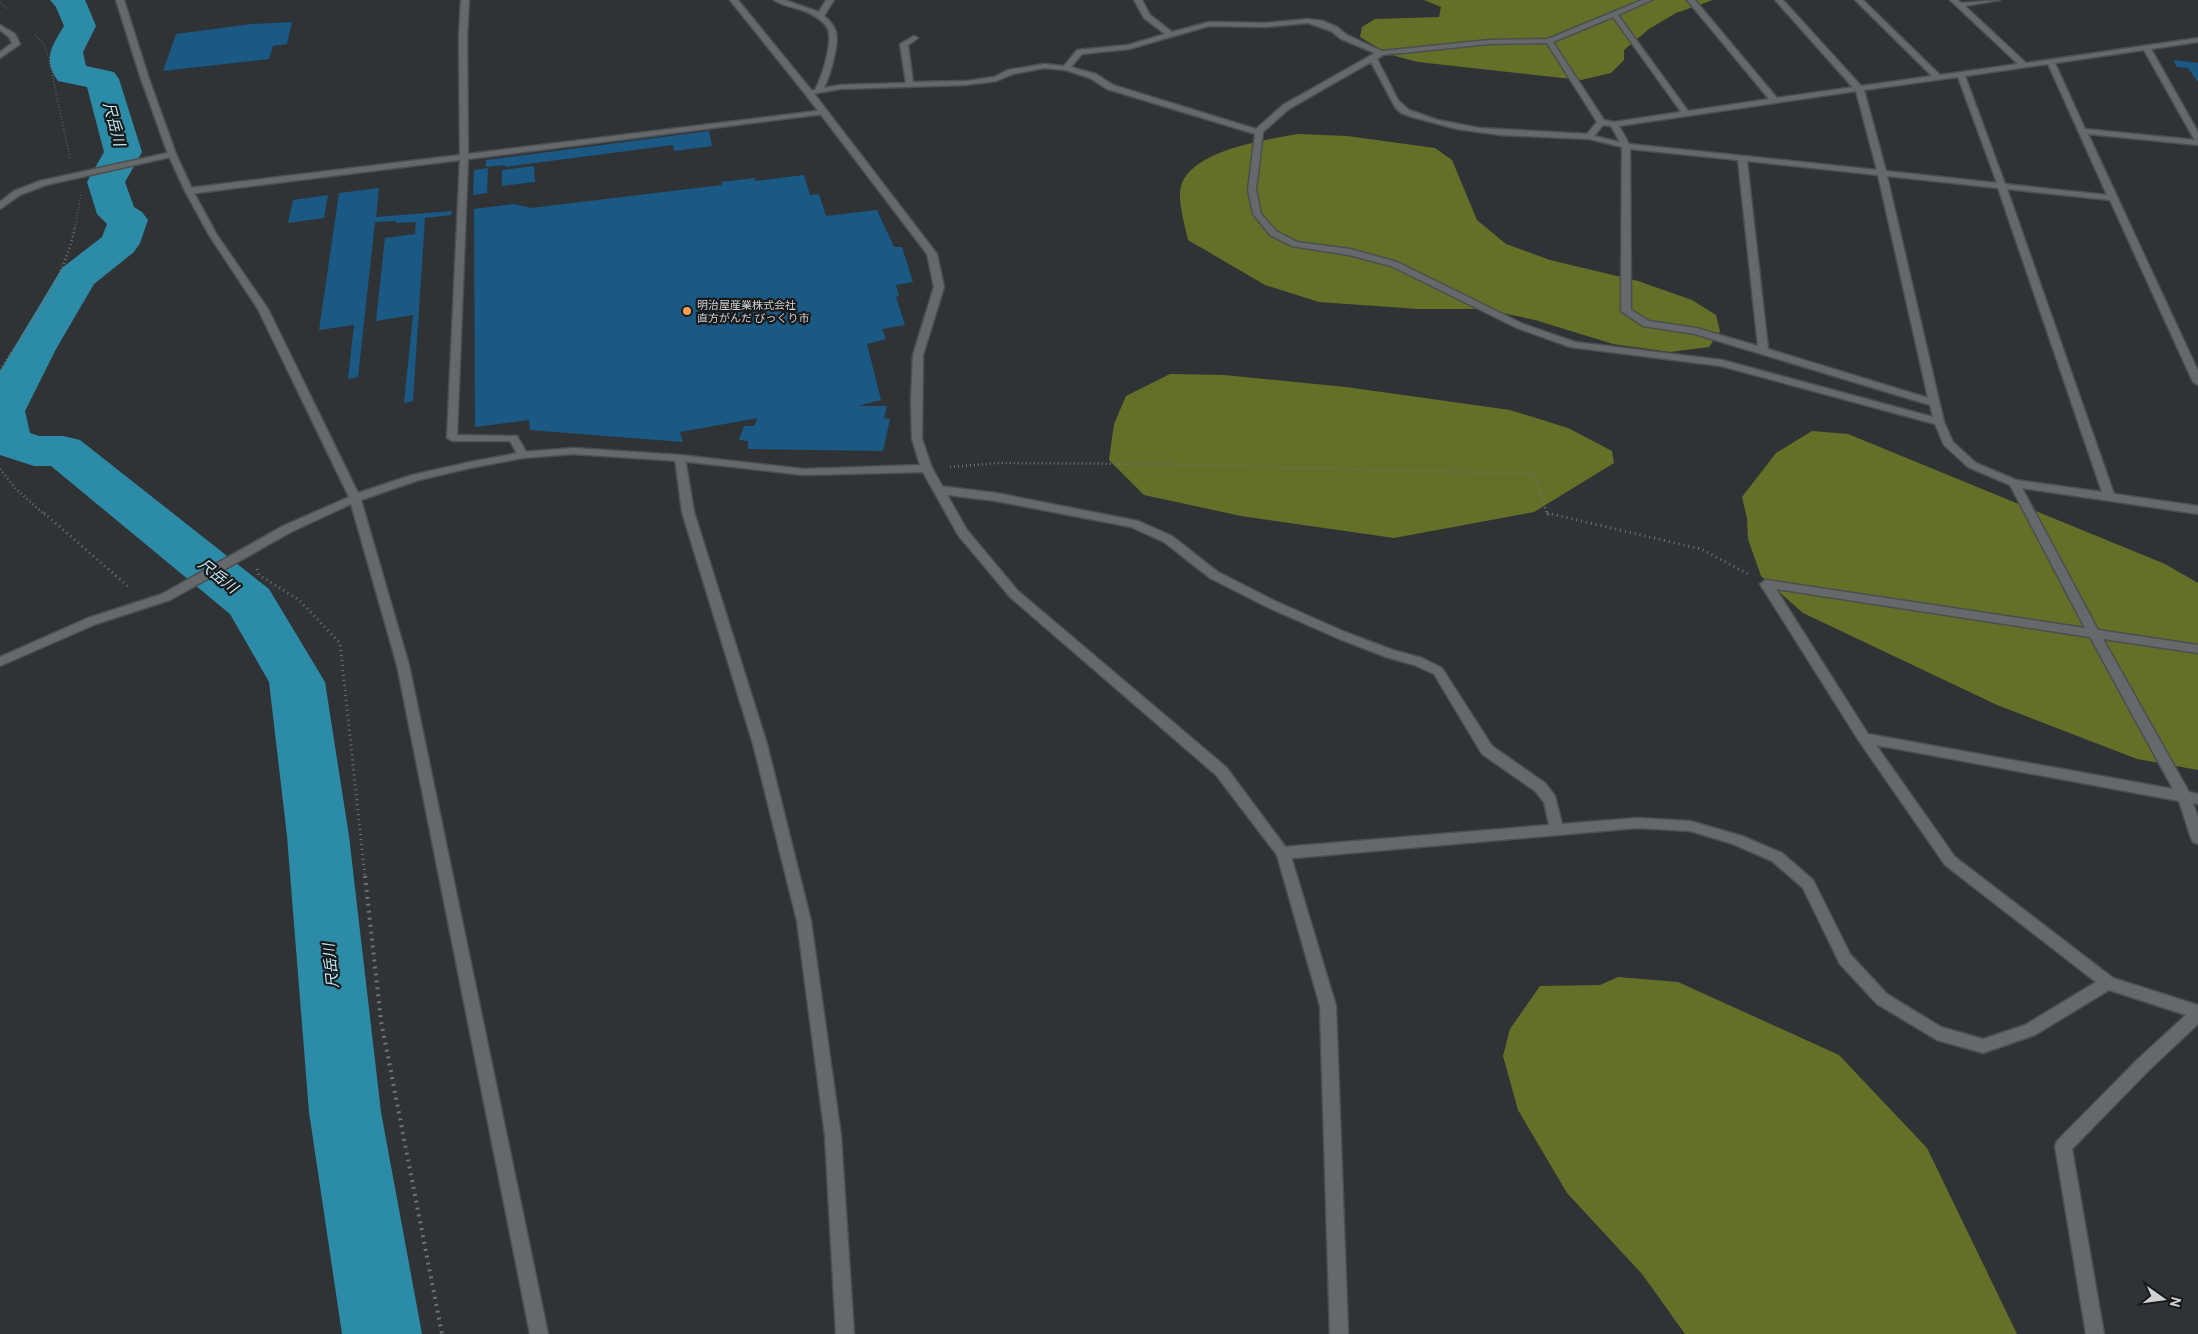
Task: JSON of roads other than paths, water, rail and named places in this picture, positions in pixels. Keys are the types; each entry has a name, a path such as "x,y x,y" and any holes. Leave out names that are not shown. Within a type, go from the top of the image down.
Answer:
{"street":[{"path":"120,0 144,76 172,154 189,191 213,235 262,309 302,386 354,498 381,583 402,665 539,1334"},
{"path":"465,0 463,37 464,158 452,438 513,438 523,455"},
{"path":"734,0 814,92 824,112 932,254 939,287 918,355 917,439 927,468 962,532 1014,594 1221,771 1283,852 1328,1006 1339,1334"},
{"path":"778,0 820,16 832,29 833,42 824,82 814,92"},
{"path":"820,16 830,0"},
{"path":"1138,0 1147,16 1170,34"},
{"path":"1648,0 1549,41 1488,42 1381,53 1286,107 1259,133 1252,190 1257,214 1273,233 1295,244 1350,252 1394,264 1520,326 1573,345 1722,363 1939,422"},
{"path":"1691,0 1776,101"},
{"path":"1779,0 1860,90 1882,173 1939,422 1948,443 1972,465 2014,483 2198,510"},
{"path":"1859,0 1938,78"},
{"path":"1957,3 1996,0"},
{"path":"1957,3 2024,65"},
{"path":"1614,14 1686,114"},
{"path":"1066,68 1080,52 1129,48 1170,34 1209,24 1266,25 1308,21 1320,23 1334,29 1344,37 1381,53"},
{"path":"0,27 12,36 16,44 0,56"},
{"path":"910,85 904,44 914,38"},
{"path":"1600,122 1614,124 2198,40"},
{"path":"1549,41 1578,84 1600,122"},
{"path":"2146,47 2198,141"},
{"path":"1372,59 1401,109 1446,124 1477,129 1588,138 1626,146 2114,198"},
{"path":"2050,61 2084,131 2198,382"},
{"path":"814,92 840,87 981,81 1044,66 1066,68 1093,76 1110,88 1259,133"},
{"path":"1961,75 2002,186 2110,497"},
{"path":"189,191 824,112"},
{"path":"1588,138 1600,122"},
{"path":"1614,124 1626,146 1626,311 1646,324 1696,332 1935,404"},
{"path":"2084,131 2198,141"},
{"path":"0,206 17,194 43,183 172,154"},
{"path":"1742,158 1763,351"},
{"path":"0,662 92,621 166,597 287,529 354,498 416,478 470,464 523,455 573,451 680,458 804,472 927,468"},
{"path":"680,458 688,512 760,744 804,921 833,1136 845,1334"},
{"path":"2014,483 2094,634 2184,796 2198,838"},
{"path":"939,490 996,497 1134,524 1168,539 1214,575 1271,604 1341,635 1390,654 1418,661 1438,671 1487,750 1540,787 1550,800 1557,830"},
{"path":"2095,1334 2063,1146 2143,1065 2198,1013 2108,982 1950,861 1864,738 1766,584 2198,649"},
{"path":"1864,738 2198,799"},
{"path":"1283,852 1637,823 1690,826 1737,840 1777,857 1808,884 1845,959 1882,999 1937,1033 1984,1046 2030,1030 2108,982"}],"waterway":[{"name":"尺岳川","path":"66,0 70,2 80,26 66,52 70,74 102,79 123,152 106,182 117,214 128,220 120,243 77,277 34,349 2,411 8,441 34,451 63,451 250,602 297,682 318,836 345,1112 382,1334"}],"place":[{"name":"明治屋産業株式会社 直方がんだ びっくり市","path":"687,311"}]}
